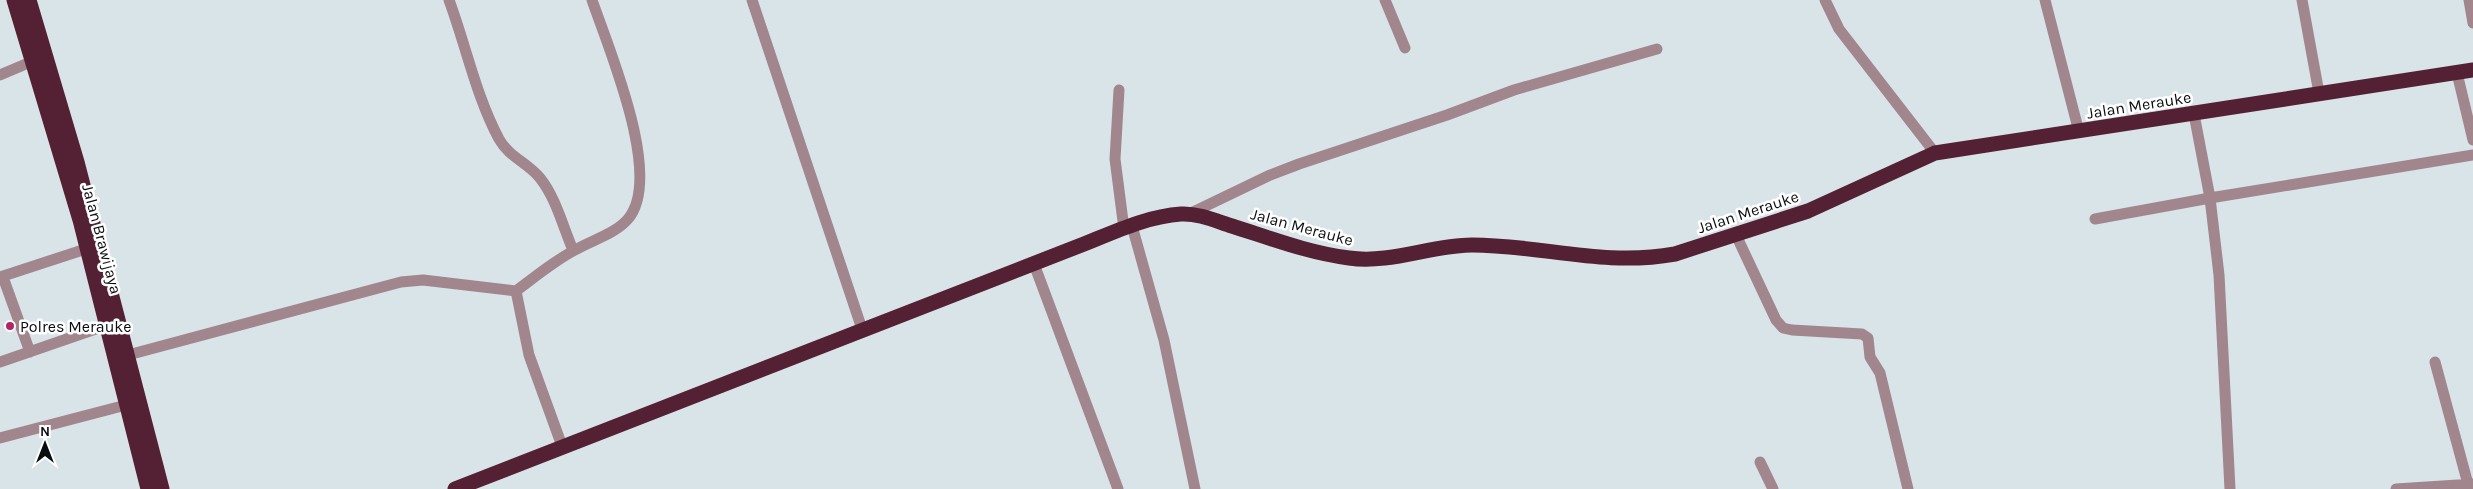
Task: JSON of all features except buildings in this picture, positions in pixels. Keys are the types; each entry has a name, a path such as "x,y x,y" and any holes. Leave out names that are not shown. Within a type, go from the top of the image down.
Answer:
{"highway":[{"name":"Jalan Brawijaya","path":"14,0 92,247 113,323 126,404 150,470"},
{"name":"Jalan Brawijaya","path":"29,0 77,162 92,247"},
{"name":"Jalan Merauke","path":"455,489 1128,227 1165,217 1187,215 1337,256 1372,260 1455,246 1474,245 1501,246 1586,258 1638,259 1675,254 1808,211 1935,154 2473,70"},
{"name":"Jalan Brawijaya","path":"113,323 128,355 150,470 150,488"}],"street":[{"path":"449,0 490,119 500,141 509,153 531,168 545,184 573,250"},
{"path":"128,355 401,282 423,280 516,291 573,250 615,229 627,220 636,205 640,176 639,156 628,107 592,0"},
{"path":"752,0 862,330"},
{"path":"1385,0 1406,48"},
{"path":"1825,0 1839,30 1935,154"},
{"path":"2045,0 2079,132"},
{"path":"2302,0 2319,93"},
{"path":"2469,0 2473,23"},
{"path":"1187,215 1268,176 1299,164 1447,115 1514,90 1657,49"},
{"path":"0,75 33,61"},
{"path":"2458,73 2473,140"},
{"path":"1119,90 1115,159 1128,227 1164,340 1195,489"},
{"path":"2194,114 2210,198 2219,274 2230,489"},
{"path":"2095,219 2210,198 2473,155"},
{"path":"1736,235 1776,320 1783,328 1862,334 1868,338 1870,357 1880,373 1908,489"},
{"path":"30,352 1,277 92,247"},
{"path":"1034,264 1118,489"},
{"path":"516,291 529,355 562,446"},
{"path":"0,362 113,323"},
{"path":"2396,489 2470,484 2435,362"},
{"path":"0,438 126,404"},
{"path":"1760,462 1773,489"}],"place":[{"name":"Polres Merauke","path":"10,326"}]}
